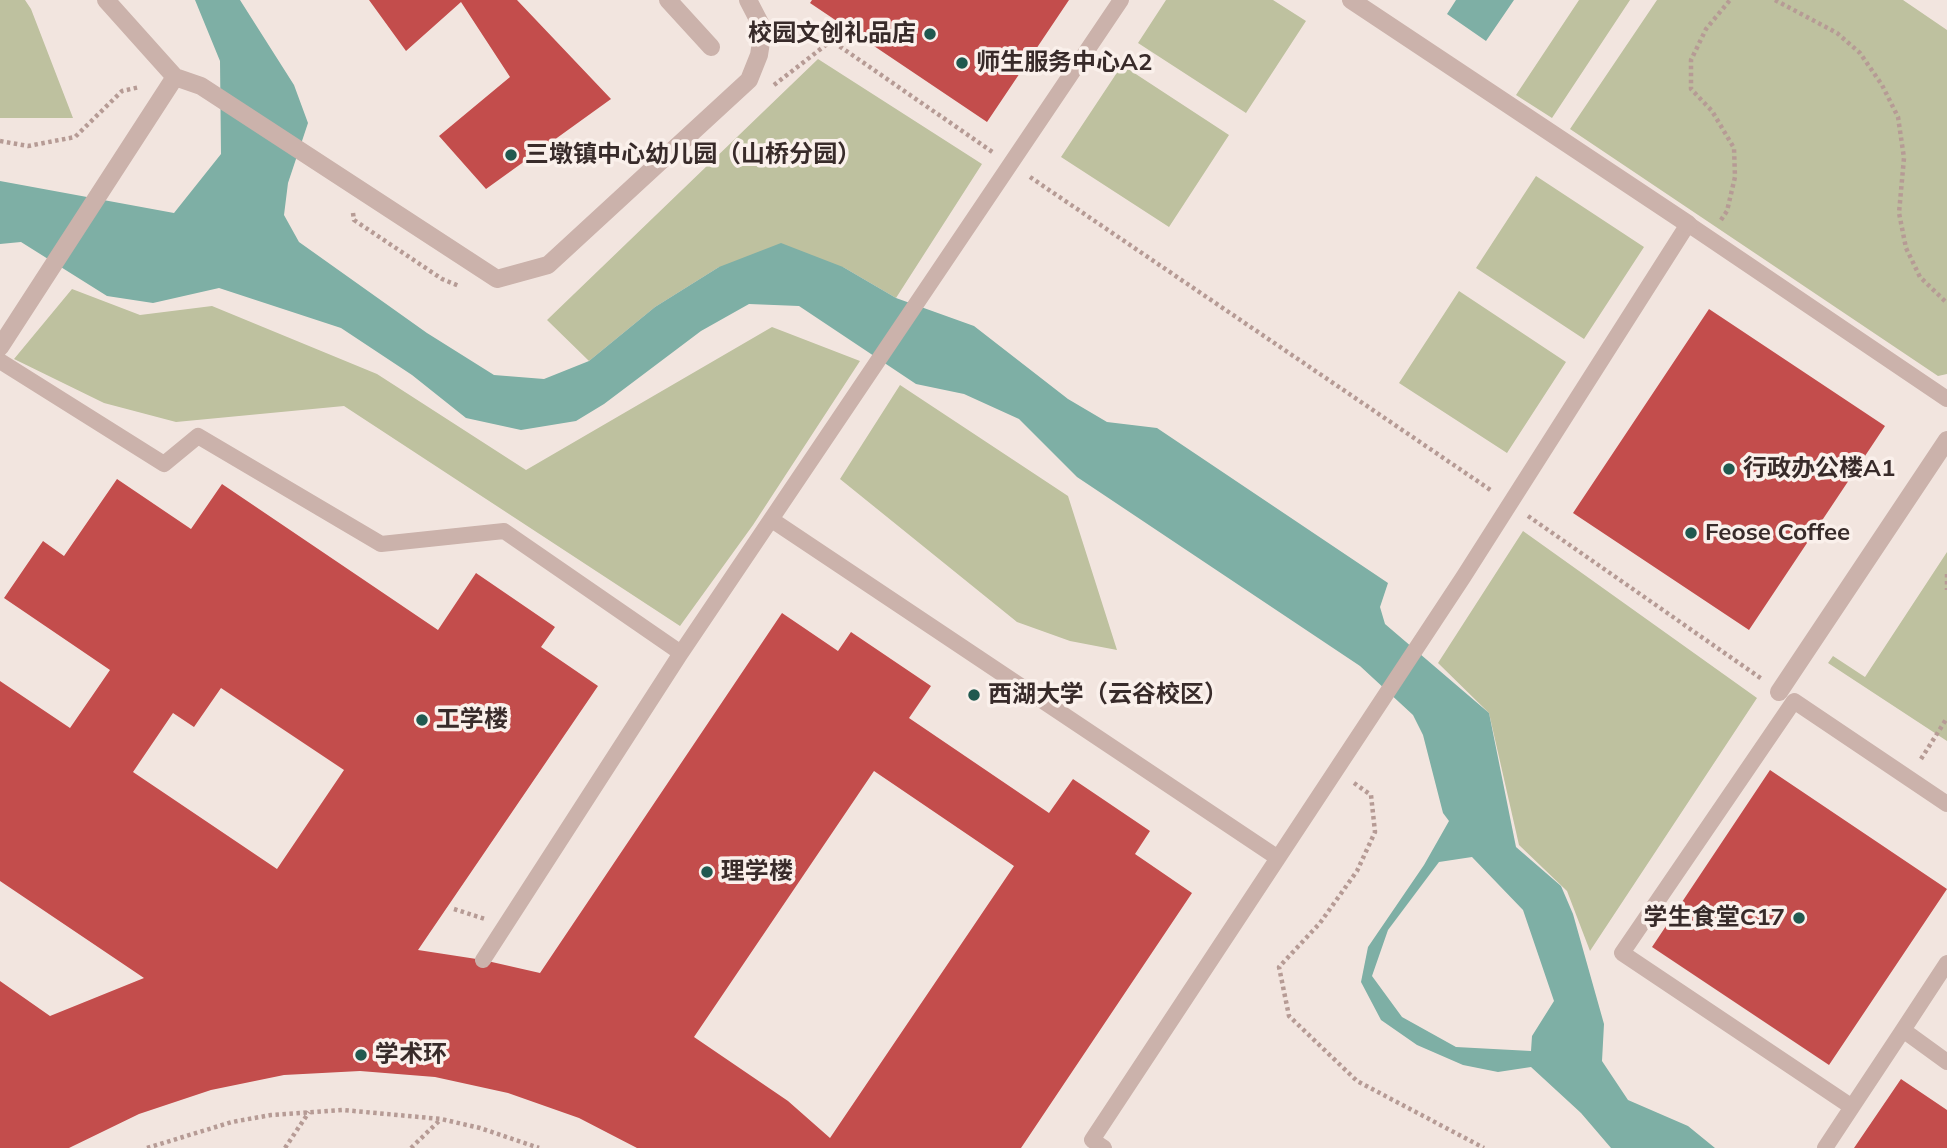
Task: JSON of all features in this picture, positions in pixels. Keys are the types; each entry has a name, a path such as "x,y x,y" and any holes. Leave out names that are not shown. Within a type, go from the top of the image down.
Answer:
{"street":[{"path":"106,0 175,78 201,86 497,279 548,265 749,80 759,55 763,29 748,0"},
{"path":"668,0 711,47"},
{"path":"1351,0 1688,224"},
{"path":"0,346 175,78"},
{"path":"1779,692 1947,440"}],"lane":[{"path":"483,960 681,653 1121,0"},
{"path":"1094,1145 1336,767 1511,504 1688,224 1947,399"},
{"path":"0,361 164,464 198,436 381,544 504,531 681,653"},
{"path":"772,520 1278,858"},
{"path":"1852,1107 1622,953 1794,701 1947,804"},
{"path":"1825,1148 1947,963"},
{"path":"1902,1030 1947,1062"}],"path":[{"path":"1709,239 1727,211 1735,177 1734,148 1712,111 1691,89 1691,60 1706,29 1730,0"},
{"path":"1775,0 1837,33 1860,52 1882,85 1898,117 1902,144 1904,158 1899,213 1906,248 1920,277 1947,303"},
{"path":"763,29 832,41 1511,504 1779,692"},
{"path":"0,141 28,146 75,137 122,91 175,78"},
{"path":"1947,574 1947,590"},
{"path":"1908,778 1947,718"},
{"path":"1336,767 1371,795 1375,832 1357,871 1335,902 1279,967 1289,1016 1357,1081 1484,1148"},
{"path":"285,1148 310,1111"},
{"path":"147,1148 232,1122 310,1111 376,1111 441,1119 480,1128 539,1148"},
{"path":"411,1148 441,1119"}],"green space":[{"path":"0,0 25,0 31,9 73,118 0,118"},
{"path":"1166,0 1273,0 1306,21 1246,113 1138,43"},
{"path":"1579,0 1630,0 1552,118 1516,95"},
{"path":"1657,0 1903,0 1947,30 1947,374 1938,376 1570,129"},
{"path":"818,59 982,164 896,298 843,267 719,267 655,307 589,361 547,320"},
{"path":"1122,65 1229,135 1169,227 1061,157"},
{"path":"1536,176 1644,247 1584,339 1476,268"},
{"path":"72,289 140,315 212,306 377,374 526,470 772,327 860,361 753,525 680,626 344,406 176,422 104,403 14,359"},
{"path":"1459,291 1566,362 1507,453 1399,383"},
{"path":"900,385 1068,496 1117,650 1070,641 1017,622 840,479"},
{"path":"1523,531 1757,698 1590,951 1567,891 1519,845 1489,713 1438,663"},
{"path":"1947,552 1947,741 1828,663 1833,656 1865,677"}],"water":[{"path":"195,0 240,0 294,85 308,123 288,183 284,215 299,242 427,333 494,375 544,379 589,361 655,307 719,267 781,243 843,267 896,298 974,326 1068,399 1107,422 1157,428 1388,583 1380,607 1385,624 1489,713 1516,847 1561,886 1573,914 1604,1024 1602,1061 1628,1100 1688,1126 1715,1148 1611,1148 1581,1113 1531,1067 1498,1072 1463,1065 1417,1045 1381,1020 1361,982 1368,947 1424,865 1449,821 1443,813 1423,735 1413,715 1360,666 1077,477 1019,419 964,394 916,384 799,306 749,304 701,331 604,404 576,421 521,430 466,418 412,375 341,328 219,288 153,303 107,296 21,242 0,244 0,181 174,213 221,154 220,61","holes":["1472,857 1523,910 1554,1001 1532,1036 1531,1051 1456,1047 1402,1017 1372,976 1388,930 1439,862"]},
{"path":"1456,0 1514,0 1486,41 1447,14"}],"building":[{"path":"369,0 517,0 611,99 486,189 439,136 510,77 461,2 406,51"},
{"name":"师生服务中心A2","path":"812,0 1069,0 987,122 810,3"},
{"name":"行政办公楼A1","path":"1709,309 1885,426 1749,630 1573,513"},
{"path":"117,479 191,529 222,484 438,630 476,573 555,627 541,647 598,686 418,950 483,960 540,973 782,613 838,651 851,632 931,686 909,718 1049,813 1073,779 1150,831 1135,854 1192,893 1021,1148 637,1148 579,1118 508,1093 435,1077 360,1071 284,1075 211,1090 139,1114 69,1148 0,1148 0,981 50,1016 144,978 0,881 0,681 70,728 110,670 4,598 43,541 64,556","holes":["221,688 344,770 277,869 133,772 173,713 194,727","874,771 1014,866 830,1138 788,1101 694,1037"]},
{"name":"学生食堂C17","path":"1770,770 1947,889 1829,1065 1652,947"},
{"path":"1901,1079 1947,1110 1947,1148 1854,1148"}],"place":[{"name":"校园文创礼品店","path":"930,34"},
{"name":"师生服务中心A2","path":"962,63"},
{"name":"三墩镇中心幼儿园（山桥分园）","path":"511,155"},
{"name":"行政办公楼A1","path":"1729,469"},
{"name":"Feose Coffee","path":"1691,533"},
{"name":"西湖大学（云谷校区）","path":"974,695"},
{"name":"工学楼","path":"422,720"},
{"name":"理学楼","path":"707,872"},
{"name":"学生食堂C17","path":"1799,918"},
{"name":"学术环","path":"361,1055"}]}
